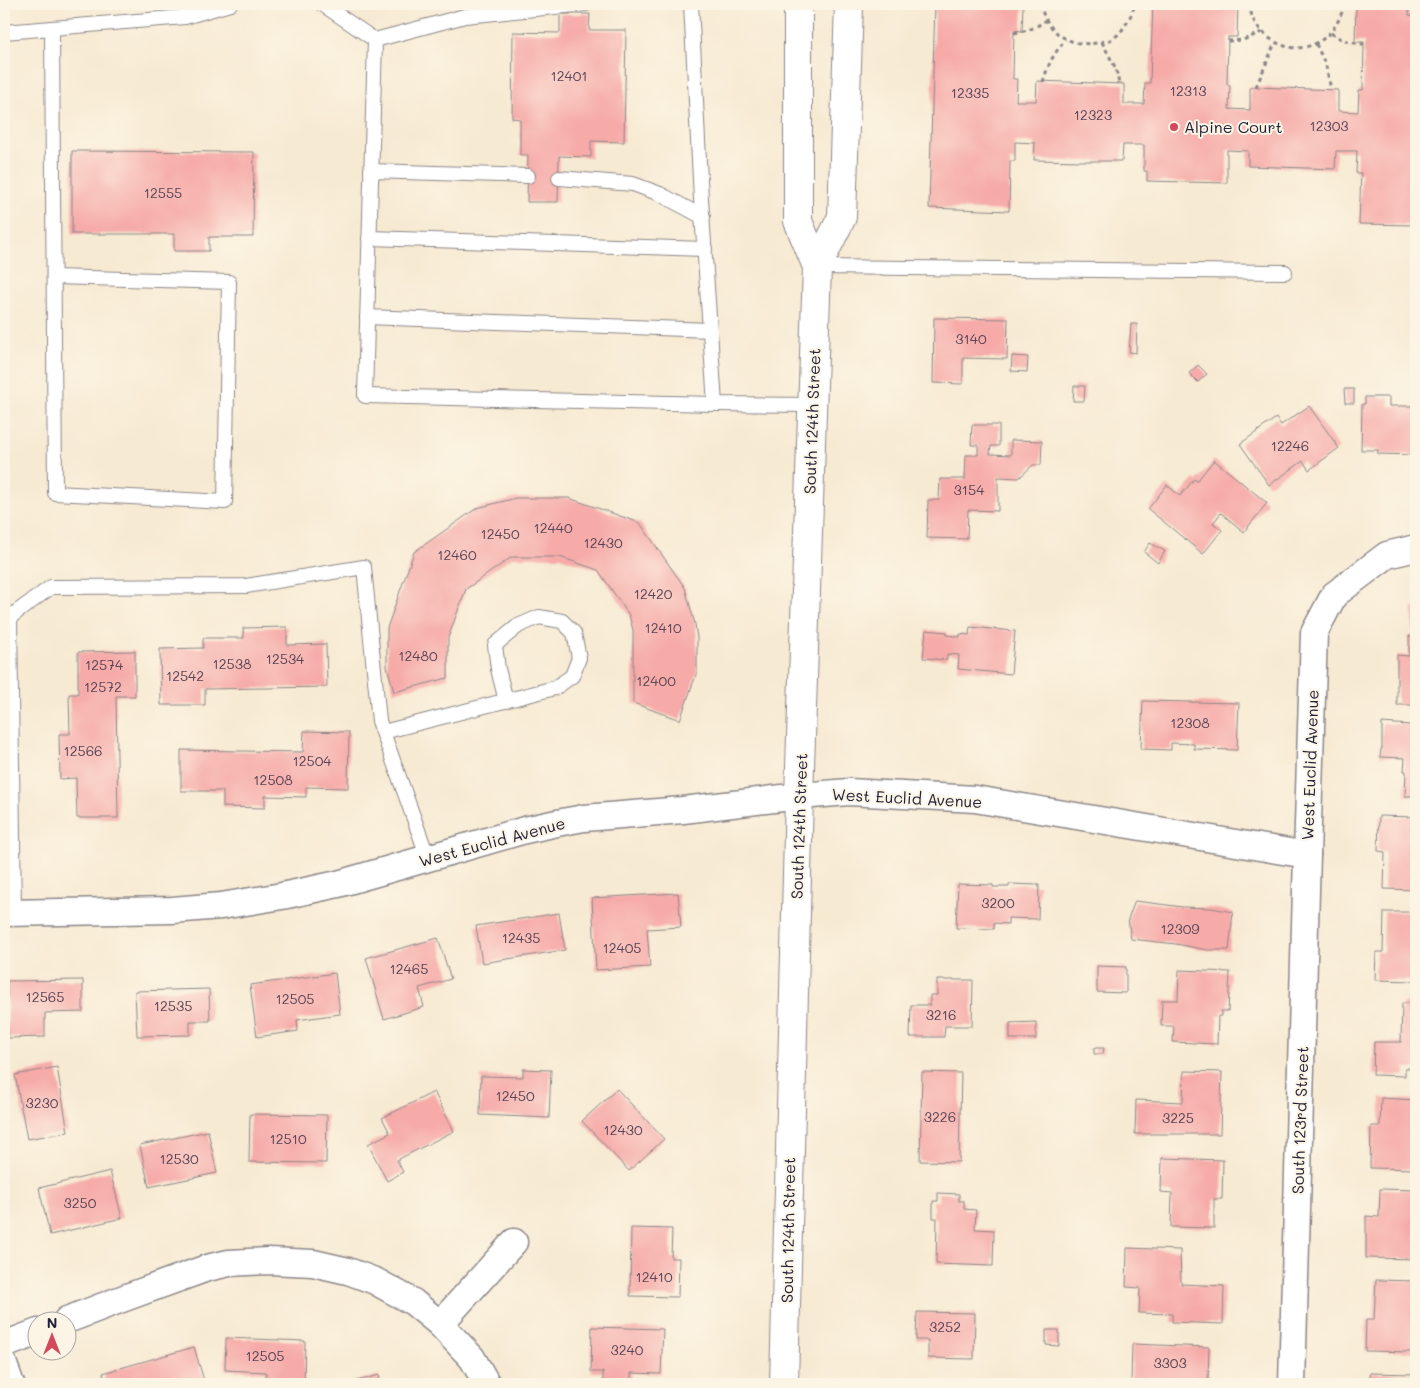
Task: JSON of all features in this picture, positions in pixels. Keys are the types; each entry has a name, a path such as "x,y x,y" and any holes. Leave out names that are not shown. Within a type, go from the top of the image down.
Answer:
{"street":[{"name":"South 124th Street","path":"784,1384 799,796 817,267 798,221 798,4"},
{"name":"South 124th Street","path":"817,267 842,217 848,4"},
{"name":"West Euclid Avenue","path":"9,913 172,910 221,906 338,884 557,822 849,792 975,799 1307,855 1314,634 1334,595 1387,555 1416,548"},
{"name":"South 123rd Street","path":"1292,1384 1307,855"},
{"path":"440,1324 514,1242"},
{"path":"78,1316 208,1268 229,1263 269,1261 313,1263 348,1271 375,1281 413,1302 440,1324 472,1358 487,1384"},
{"path":"4,1346 28,1336"},
{"path":"4,1365 11,1384"}],"lane":[{"path":"4,32 185,17 230,4"},
{"path":"322,4 375,40 465,16 586,4"},
{"path":"691,4 702,217 715,404"},
{"path":"52,28 55,492 225,502 229,282 54,277"},
{"path":"375,40 365,396 813,405"},
{"path":"371,171 528,176"},
{"path":"559,178 633,184 660,194 702,217"},
{"path":"369,238 704,249"},
{"path":"817,267 1285,272"},
{"path":"367,317 710,330"},
{"path":"9,913 7,617 51,587 246,586 364,567 379,721 428,858"},
{"path":"383,732 506,701 556,688 572,676 579,658 574,634 562,621 539,617 518,626 495,645 498,669 506,701"}],"path":[{"path":"1040,4 1046,20 1056,32 1066,40 1080,45 1112,39 1126,26 1133,13 1135,4"},
{"path":"1250,4 1250,12 1254,23 1262,32 1275,43 1291,48 1319,43 1340,20 1344,4"},
{"path":"1014,33 1026,32 1036,28 1046,20"},
{"path":"1228,40 1243,40 1262,32"},
{"path":"1330,33 1348,42 1364,44"},
{"path":"1043,82 1048,64 1058,48 1066,40"},
{"path":"1102,42 1116,69 1119,84"},
{"path":"1256,87 1275,43"},
{"path":"1316,44 1326,66 1331,90"}],"building":[{"name":"Alpine Court","path":"935,4 1023,4 1022,31 1014,30 1013,79 1017,79 1016,101 1036,101 1037,81 1124,84 1124,104 1144,104 1145,83 1150,83 1153,4 1238,4 1237,37 1228,37 1227,85 1230,85 1229,109 1250,110 1250,87 1256,87 1338,90 1338,111 1358,112 1359,90 1363,90 1364,42 1355,42 1356,4 1409,5 1409,15 1416,16 1416,225 1359,224 1361,173 1356,173 1357,151 1336,151 1335,169 1248,166 1248,151 1227,150 1227,183 1147,181 1147,171 1144,171 1144,145 1123,145 1122,161 1034,160 1035,143 1015,142 1015,161 1010,161 1009,211 929,208"},
{"path":"560,14 590,14 589,30 626,30 624,142 591,141 591,157 559,156 558,202 527,202 528,155 520,155 520,119 512,118 513,32 560,33"},
{"path":"72,151 254,152 253,237 209,237 209,251 174,251 174,234 72,234"},
{"path":"934,318 1008,319 1007,359 963,358 963,384 933,383"},
{"path":"1131,324 1137,324 1136,353 1129,352"},
{"path":"1012,356 1028,357 1027,372 1011,371"},
{"path":"1198,365 1207,374 1198,382 1189,373"},
{"path":"1074,386 1085,386 1084,401 1073,401"},
{"path":"1344,389 1354,389 1354,403 1345,403"},
{"path":"1365,397 1389,397 1389,406 1416,406 1416,455 1378,454 1378,450 1361,450 1362,404 1365,404"},
{"path":"1309,406 1339,448 1309,470 1303,461 1269,485 1240,444 1276,418 1281,425"},
{"path":"972,425 999,425 999,446 991,446 990,454 1011,455 1011,440 1042,441 1041,465 1033,465 1019,478 998,477 998,511 968,510 967,539 927,538 928,500 939,500 940,479 965,479 966,455 978,455 978,445 971,445"},
{"path":"1214,460 1267,503 1244,532 1221,513 1213,523 1222,530 1203,554 1148,509 1167,485 1180,496 1194,479 1197,481"},
{"path":"516,498 569,498 640,523 685,588 695,624 697,672 680,720 633,703 633,630 629,615 598,570 560,557 512,557 466,589 448,638 448,678 394,692 387,666 387,628 414,552 477,508"},
{"path":"1150,543 1165,551 1158,563 1144,552"},
{"path":"1413,608 1416,608 1416,705 1397,705 1397,655 1409,656 1409,636 1413,636"},
{"path":"287,627 287,645 326,644 327,687 205,689 205,705 161,705 160,649 203,648 203,638 244,638 243,628"},
{"path":"970,627 1015,631 1011,674 958,669 959,655 947,654 947,660 923,658 926,630 947,632 947,635 960,637 960,634 969,635"},
{"path":"135,651 135,696 116,696 118,818 77,818 76,778 60,779 59,734 70,734 69,694 78,694 78,652"},
{"path":"1143,701 1239,703 1237,750 1194,749 1194,744 1171,743 1171,750 1141,749"},
{"path":"1382,723 1416,727 1416,796 1405,796 1405,758 1380,757 1382,749"},
{"path":"304,731 349,732 348,788 306,787 306,797 265,796 265,808 223,807 223,791 181,791 181,750 303,752"},
{"path":"1379,816 1416,817 1416,890 1384,889 1385,852 1378,851"},
{"path":"958,884 993,885 993,887 1009,887 1009,884 1039,885 1038,919 1008,918 1008,924 994,923 994,929 956,928"},
{"path":"678,893 681,927 647,929 650,967 596,970 592,898"},
{"path":"1135,901 1183,907 1211,908 1233,912 1229,950 1207,950 1131,939 1128,919"},
{"path":"1384,912 1416,912 1416,981 1375,980 1376,952 1383,952"},
{"path":"559,913 565,950 482,963 476,926"},
{"path":"438,938 451,979 419,988 424,1007 384,1019 366,958"},
{"path":"1097,966 1126,967 1126,993 1097,992"},
{"path":"1179,970 1230,972 1228,1011 1221,1011 1221,1016 1218,1016 1217,1044 1173,1042 1174,1026 1161,1026 1162,1000 1178,1000"},
{"path":"335,973 340,1014 297,1020 298,1031 257,1037 250,985"},
{"path":"83,980 83,1012 45,1013 45,1037 8,1038 7,981"},
{"path":"937,980 973,980 972,1026 945,1026 944,1037 910,1037 911,1005 930,1005 930,995 937,995"},
{"path":"209,989 210,1021 190,1021 190,1035 137,1036 135,991"},
{"path":"1402,1003 1416,1003 1416,1068 1405,1068 1405,1076 1373,1075 1374,1042 1401,1042"},
{"path":"1036,1022 1036,1039 1010,1039 1010,1023"},
{"path":"1094,1048 1104,1048 1103,1054 1094,1054"},
{"path":"57,1067 68,1132 27,1139 15,1075"},
{"path":"523,1069 551,1070 549,1118 480,1115 481,1076 523,1077"},
{"path":"1184,1071 1222,1072 1220,1134 1135,1134 1136,1100 1183,1102"},
{"path":"922,1072 961,1073 959,1162 920,1161"},
{"path":"617,1089 664,1139 629,1171 582,1121"},
{"path":"434,1092 454,1131 397,1160 403,1172 387,1181 368,1144 390,1133 382,1118"},
{"path":"1381,1098 1416,1100 1416,1169 1370,1168 1371,1126 1380,1126"},
{"path":"250,1114 327,1115 326,1163 249,1162"},
{"path":"208,1131 217,1173 149,1187 140,1145"},
{"path":"1162,1158 1223,1160 1222,1199 1214,1199 1214,1228 1171,1227 1172,1193 1161,1192"},
{"path":"110,1171 122,1218 50,1235 39,1188"},
{"path":"1380,1189 1416,1190 1416,1259 1366,1258 1366,1216 1379,1217"},
{"path":"938,1193 959,1194 959,1201 964,1201 964,1209 976,1210 975,1229 994,1230 993,1266 936,1264 937,1218 933,1218 933,1201 938,1201"},
{"path":"631,1228 672,1229 671,1258 679,1258 678,1297 630,1296"},
{"path":"1127,1248 1180,1250 1181,1284 1224,1286 1223,1324 1172,1322 1172,1314 1139,1313 1140,1288 1126,1287"},
{"path":"1376,1280 1415,1281 1413,1352 1365,1351 1366,1320 1374,1320"},
{"path":"917,1312 975,1313 974,1359 928,1358 928,1340 916,1340"},
{"path":"592,1327 663,1329 661,1374 631,1373 631,1384 603,1384 603,1372 591,1372"},
{"path":"1046,1330 1059,1330 1059,1346 1046,1345"},
{"path":"226,1338 305,1341 304,1384 266,1384 266,1372 225,1370"},
{"path":"1132,1344 1209,1347 1208,1380 1219,1381 1219,1384 1131,1383"},
{"path":"194,1347 205,1384 106,1384 103,1373"},
{"path":"1370,1373 1416,1374 1416,1384 1370,1384"},
{"path":"379,1375 381,1384 346,1384"}],"place":[{"name":"Alpine Court","path":"1174,127"}]}
